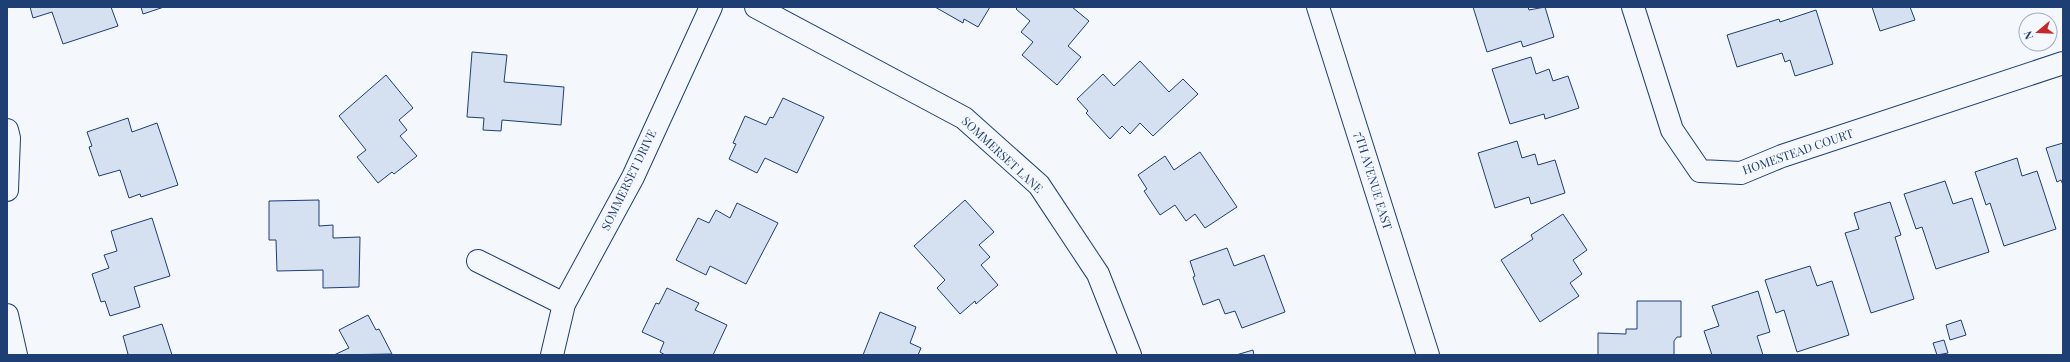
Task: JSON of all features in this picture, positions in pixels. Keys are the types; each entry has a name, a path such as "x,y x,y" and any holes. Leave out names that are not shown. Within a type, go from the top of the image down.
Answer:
{"street":[{"name":"SOMMERSET DRIVE","path":"552,355 564,304 632,177 711,7"},
{"name":"SOMMERSET LANE","path":"756,7 964,118 1039,186 1098,274 1130,355"},
{"name":"7TH AVENUE EAST","path":"1318,7 1428,355"},
{"name":"HOMESTEAD COURT","path":"1633,7 1672,130 1700,171 1741,173 1782,156 2063,63"},
{"path":"7,130 10,138 7,190"},
{"path":"478,261 564,304"},
{"path":"7,315 16,355"}],"building":[{"path":"30,7 111,7 118,26 63,44 52,12 33,18"},
{"path":"141,7 164,7 143,14"},
{"path":"935,7 990,7 978,27 964,19 963,23"},
{"path":"1018,7 1072,7 1089,21 1068,46 1081,57 1057,85 1022,55 1033,42 1021,32 1030,21 1016,9"},
{"path":"1473,7 1528,7 1529,10 1545,7 1554,37 1523,47 1521,41 1487,52"},
{"path":"1872,7 1910,7 1915,20 1880,31"},
{"path":"1816,10 1833,64 1795,76 1790,60 1785,62 1782,53 1737,67 1727,35 1779,19 1780,22"},
{"path":"472,52 507,55 504,82 564,87 561,125 502,120 501,131 483,130 484,118 467,117"},
{"path":"1531,57 1536,74 1549,69 1553,81 1568,76 1579,108 1545,119 1544,114 1510,124 1492,69"},
{"path":"1140,61 1169,92 1183,79 1198,94 1153,136 1140,123 1130,134 1122,126 1110,139 1086,113 1088,111 1077,99 1103,74 1114,86"},
{"path":"386,75 413,108 399,120 407,130 400,136 417,156 394,174 392,172 378,183 357,157 366,150 339,116"},
{"path":"783,98 824,117 797,173 765,158 757,173 729,159 736,144 733,143 745,116 766,125 770,117 773,118"},
{"path":"128,118 132,132 157,123 178,185 141,197 140,194 129,198 120,170 99,176 89,147 92,146 87,132"},
{"path":"1517,141 1522,158 1535,154 1538,165 1555,160 1565,193 1531,204 1529,197 1495,208 1478,153"},
{"path":"2063,143 2063,185 2061,180 2057,182 2046,148"},
{"path":"1200,152 1237,207 1205,228 1195,214 1186,221 1175,205 1160,215 1144,191 1147,189 1138,175 1165,156 1174,170"},
{"path":"2017,158 2022,176 2037,171 2056,229 2004,246 1990,203 1986,205 1975,172"},
{"path":"1945,181 1953,204 1972,198 1989,252 1936,269 1922,227 1916,229 1904,194"},
{"path":"319,200 319,226 333,225 333,238 360,237 359,287 323,288 323,270 277,271 276,240 269,240 269,201"},
{"path":"965,200 994,232 979,245 990,257 981,265 998,285 976,304 975,301 960,314 937,288 945,280 914,246"},
{"path":"1890,202 1901,235 1895,237 1914,299 1871,313 1845,233 1859,229 1854,213"},
{"path":"737,203 778,223 746,284 710,266 706,275 676,260 698,218 709,223 716,210 730,218"},
{"path":"1563,214 1587,250 1573,260 1582,274 1570,283 1579,296 1540,322 1501,260 1533,239 1531,235"},
{"path":"152,218 170,276 134,287 140,307 110,316 105,301 101,302 92,274 109,268 104,255 117,251 111,231"},
{"path":"1227,248 1234,266 1264,255 1285,312 1242,328 1235,311 1225,314 1219,299 1203,305 1193,277 1195,276 1190,261"},
{"path":"1810,266 1817,286 1832,281 1849,335 1797,352 1784,310 1776,313 1765,280"},
{"path":"667,288 699,303 695,310 727,325 713,355 665,355 660,352 664,342 642,332 656,303 659,304"},
{"path":"1758,291 1770,332 1757,336 1763,355 1712,355 1704,331 1719,326 1712,306"},
{"path":"1637,301 1681,301 1681,337 1677,337 1674,341 1674,355 1598,355 1598,333 1626,334 1626,329 1637,329"},
{"path":"880,312 916,327 910,343 921,348 918,355 863,355"},
{"path":"368,315 376,330 379,329 392,354 334,355 349,348 339,330"},
{"path":"1961,320 1966,335 1950,340 1946,325"},
{"path":"162,324 172,355 126,355 128,354 123,336"},
{"path":"1944,340 1948,353 1937,355 1933,343"},
{"path":"1253,350 1254,355 1236,355"}]}
